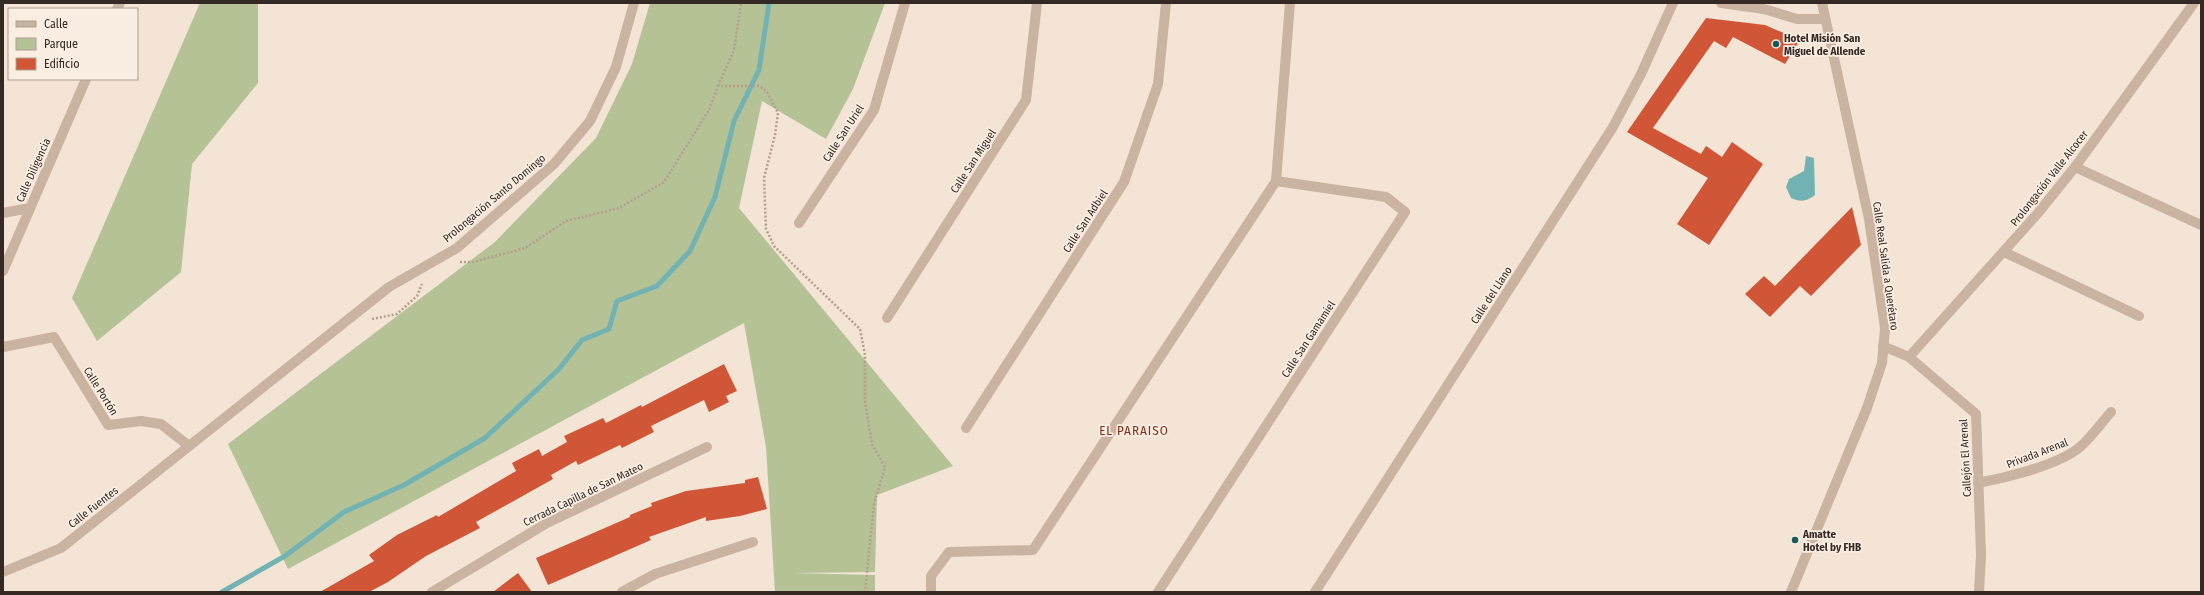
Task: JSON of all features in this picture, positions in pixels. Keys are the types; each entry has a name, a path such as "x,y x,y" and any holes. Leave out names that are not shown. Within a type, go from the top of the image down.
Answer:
{"street":[{"name":"Prolongación Santo Domingo","path":"189,446 389,286 457,248 554,164 590,121 616,67 634,3"},
{"name":"Calle San Uriel","path":"799,223 874,110 906,3"},
{"name":"Calle San Miguel","path":"887,318 1026,100 1037,3"},
{"name":"Calle San Adbiel","path":"966,428 1124,182 1158,84 1166,3"},
{"path":"931,592 931,576 949,552 1033,550 1276,181 1290,3"},
{"name":"Calle del Llano","path":"1315,592 1613,127 1641,74 1673,3"},
{"path":"1721,3 1764,9 1797,19 1825,19"},
{"name":"Calle Real Salida a Querétaro","path":"1791,592 1867,408 1882,363 1885,328 1869,220 1822,3"},
{"name":"Prolongación Valle Alcocer","path":"1909,357 2038,213 2075,167 2194,3"},
{"name":"Calle Diligencia","path":"3,271 86,80"},
{"path":"2075,167 2201,224"},
{"name":"Calle San Gamamiel","path":"1158,592 1405,212 1386,197 1276,181"},
{"path":"3,213 30,208"},
{"path":"2004,252 2139,316"},
{"name":"Calle Portón","path":"3,347 54,338 108,425 141,421 161,424 189,446"},
{"name":"Callejón El Arenal","path":"1883,346 1909,357 1976,414 1981,554 1979,592"},
{"name":"Privada Arenal","path":"1978,483 2000,479 2041,466 2077,450 2111,412"},
{"name":"Calle Fuentes","path":"3,572 61,548 189,446"},
{"name":"Cerrada Capilla de San Mateo","path":"432,592 547,523 707,447"},
{"path":"622,592 655,574 753,542"}],"path":[{"path":"432,262 473,262 525,248 566,221 618,208 664,182 709,110 734,50 741,3"},
{"path":"718,86 759,86 767,92 778,113 775,135 764,178 766,229 774,246 860,329 865,355 865,401 872,444 885,467 874,504 866,592"},
{"path":"366,320 397,314 417,296 423,282"}],"green space":[{"path":"200,3 258,3 258,83 192,164 181,272 97,341 72,298"},
{"path":"650,3 885,3 853,89 826,139 762,101 739,208 953,466 877,495 875,572 793,573 875,575 875,592 775,592 766,447 744,323 288,569 228,444 495,242 596,138 632,64"}],"water":[{"path":"1806,156 1814,158 1815,195 1809,199 1801,201 1791,198 1786,187 1789,179 1804,171"}],"building":[{"path":"1706,18 1765,25 1800,40 1785,64 1733,37 1726,48 1714,41 1653,128 1701,154 1706,146 1722,157 1732,142 1763,164 1709,245 1677,224 1708,178 1627,132"},
{"path":"1852,207 1861,245 1811,296 1800,286 1770,317 1745,294 1764,276 1775,286"},
{"path":"724,364 737,391 726,396 729,402 709,412 704,400 651,426 654,432 622,448 620,445 578,465 576,461 551,475 553,479 476,522 480,528 426,556 388,582 369,592 320,592 374,561 369,555 397,535 437,515 438,517 516,471 512,463 539,449 542,456 567,442 564,436 603,418 606,423 641,405 642,407"},
{"path":"758,477 767,509 740,516 706,521 706,517 649,537 651,540 548,585 536,558 630,517 630,515 652,506 651,503 686,491 745,483 745,480"},
{"path":"518,573 532,592 493,592"}],"waterway":[{"path":"222,592 285,556 344,512 404,485 485,438 559,369 582,340 609,329 617,301 657,286 690,251 715,197 734,121 759,70 769,3"}],"place":[{"name":"Hotel Misión San Miguel de Allende","path":"1776,44"},
{"name":"Amatte Hotel by FHB","path":"1795,540"}],"district":[{"name":"EL PARAISO","path":"1134,430"}]}
